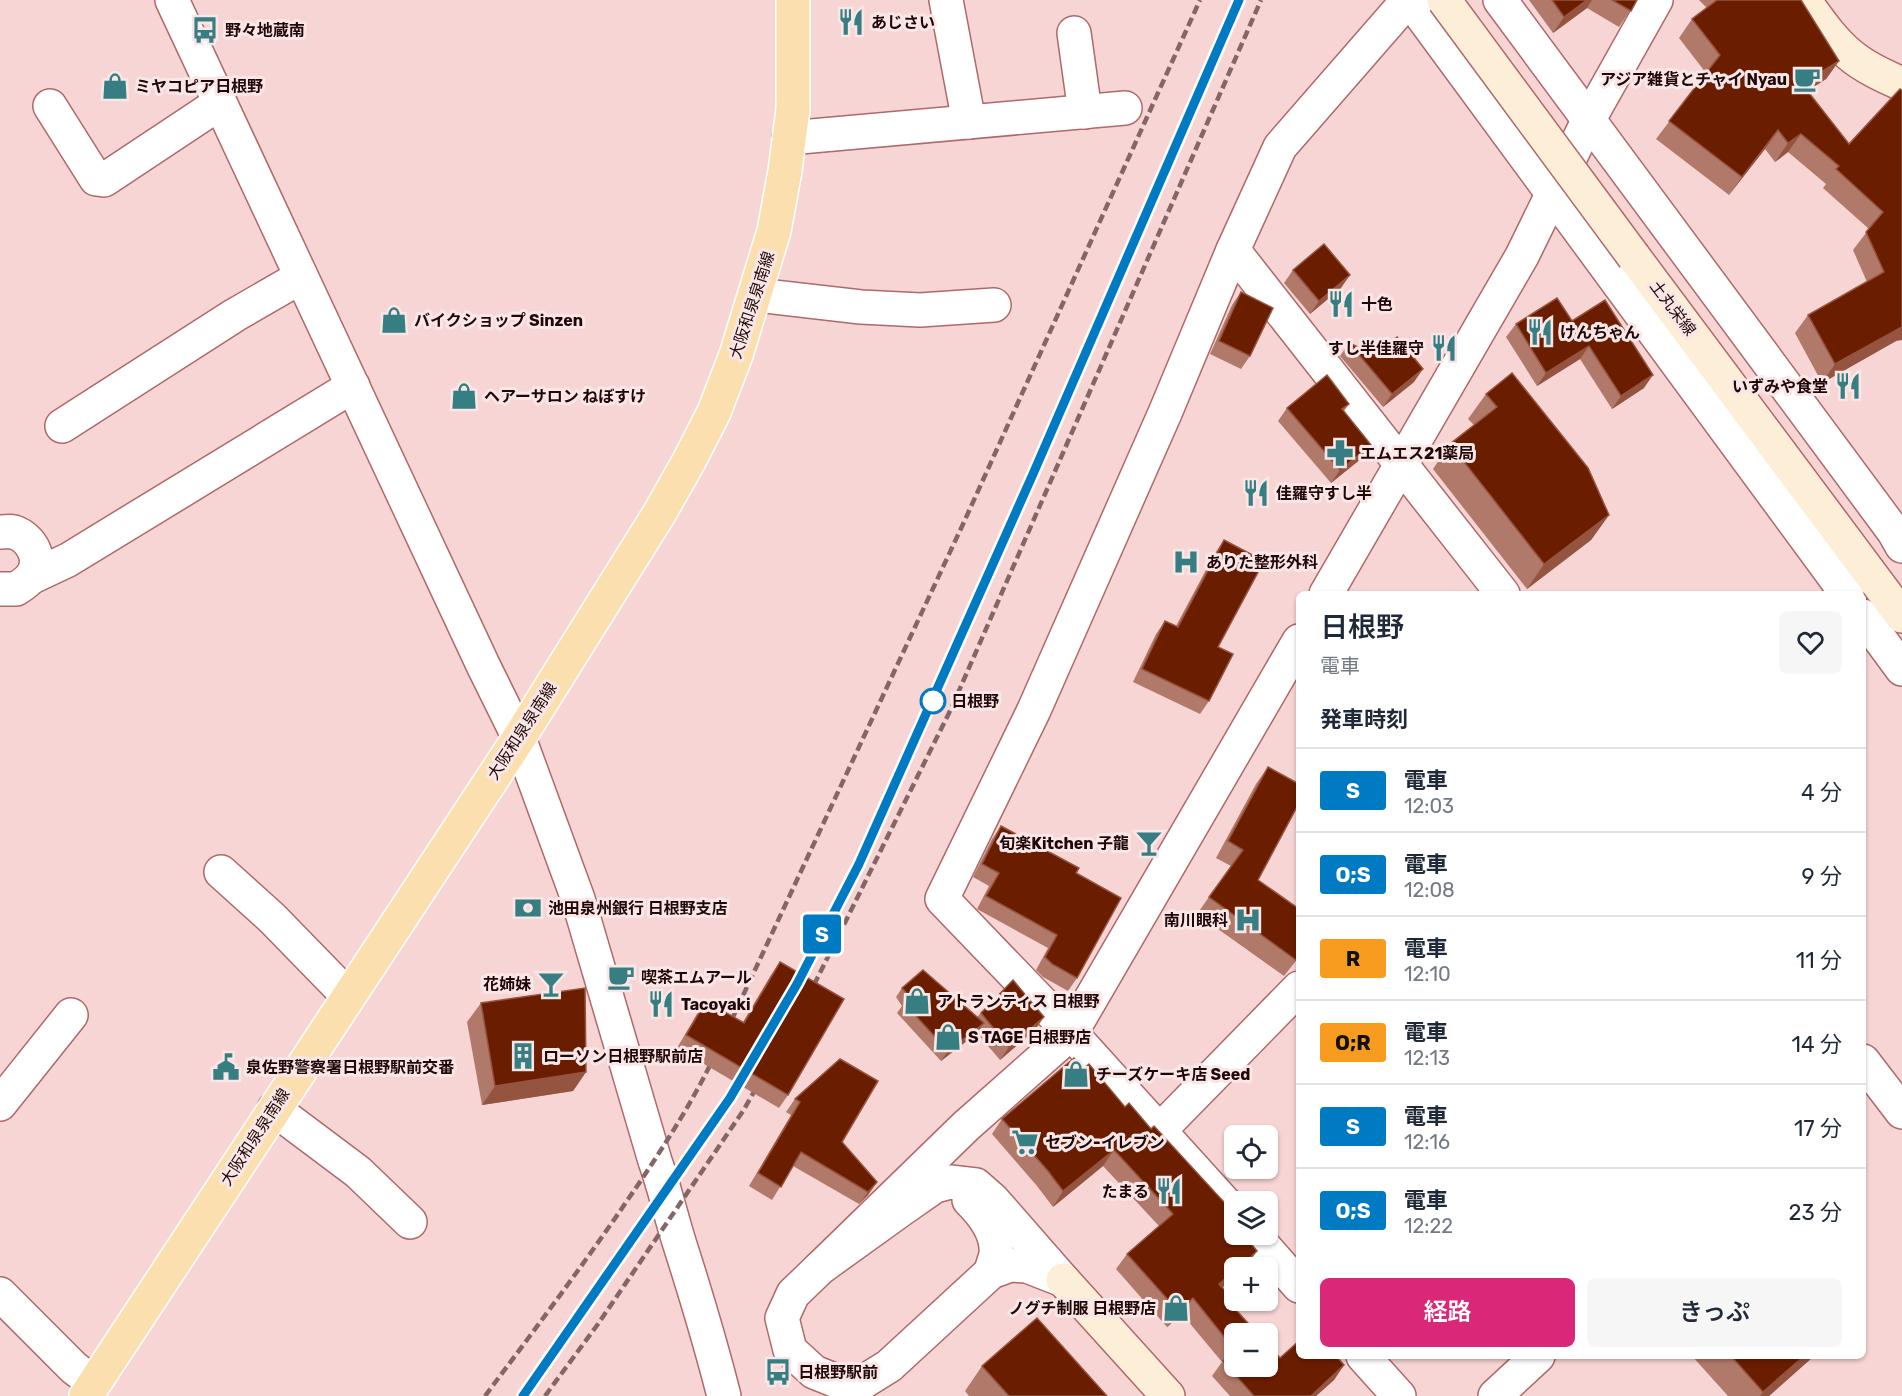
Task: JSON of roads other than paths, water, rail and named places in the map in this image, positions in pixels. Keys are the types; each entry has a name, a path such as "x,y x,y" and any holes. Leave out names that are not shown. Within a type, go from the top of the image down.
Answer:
{"main road":[{"name":"大阪和泉泉南線","path":"90,1389 519,738 659,514 714,412 756,295 774,231 793,109 794,0"},
{"name":"土丸栄線","path":"1444,0 1902,616"},
{"path":"1804,0 1830,36 1850,56 1902,84"},
{"path":"1063,1280 1168,1396"}],"street":[{"path":"172,0 519,738 578,899 688,1267 724,1396"},
{"path":"946,0 969,122"},
{"path":"1224,1203 1071,1033 942,899 1034,710 1165,413 1233,250 1280,147 1409,0 1845,591"},
{"path":"1500,0 1894,532 1902,546"},
{"path":"1328,591 1522,256 1588,121 1656,0"},
{"path":"1074,33 1085,112"},
{"path":"50,106 96,179 104,180 220,103"},
{"path":"789,138 1125,108"},
{"path":"1233,250 1501,591"},
{"path":"62,426 235,315 301,277"},
{"path":"756,295 861,307 920,310 994,305"},
{"path":"0,589 16,589 32,577 68,560 353,386"},
{"path":"0,532 12,531 25,537 34,549 37,563 32,577"},
{"path":"1866,620 1902,669"},
{"path":"1063,1280 1028,1266 1010,1265 991,1272 889,1366 860,1384 839,1382 814,1372 790,1350 782,1318 793,1294 966,1126 1071,1033 1296,646"},
{"path":"221,872 272,918 348,996"},
{"path":"1160,1130 1296,991"},
{"path":"0,1104 71,1015"},
{"path":"1866,1065 1902,1112"},
{"path":"274,1109 358,1172 410,1222"},
{"path":"820,1268 935,1186 950,1182 976,1185 993,1200 1063,1280"},
{"path":"950,1182 977,1208 993,1232 996,1252 991,1272"},
{"path":"1264,1245 1296,1278"},
{"path":"0,1294 74,1368 90,1389"},
{"path":"1366,1359 1399,1396"},
{"path":"1495,1396 1535,1359"}],"railway":[{"path":"726,1032 964,522 1200,0"},
{"path":"794,989 859,863 933,701 1239,0"},
{"path":"808,997 951,709 1261,0"},
{"path":"485,1396 618,1214 682,1116 716,1053"},
{"path":"523,1396 730,1098 747,1069"},
{"path":"545,1396 598,1324 743,1111 762,1078"}],"train":[{"name":"S","path":"523,1396 730,1098 797,984 859,864 1033,474 1239,0"}],"place":[{"name":"あじさい","path":"851,22"},
{"name":"野々地蔵南","path":"205,30"},
{"name":"アジア雑貨とチャイ Nyau","path":"1807,79"},
{"name":"ミヤコピア日根野","path":"115,86"},
{"name":"十色","path":"1341,304"},
{"name":"バイクショップ Sinzen","path":"394,320"},
{"name":"けんちゃん","path":"1540,332"},
{"name":"すし半佳羅守","path":"1444,348"},
{"name":"いずみや食堂","path":"1848,386"},
{"name":"ヘアーサロン ねぼすけ","path":"464,396"},
{"name":"エムエス21薬局","path":"1340,453"},
{"name":"佳羅守すし半","path":"1256,493"},
{"name":"ありた整形外科","path":"1186,562"},
{"name":"日根野","path":"933,701"},
{"name":"旬楽Kitchen 子龍","path":"1149,843"},
{"name":"池田泉州銀行 日根野支店","path":"528,908"},
{"name":"南川眼科","path":"1248,920"},
{"name":"喫茶エムアール","path":"621,977"},
{"name":"花姉妹","path":"551,984"},
{"name":"アトランティス 日根野","path":"917,1001"},
{"name":"Tacoyaki","path":"661,1004"},
{"name":"S TAGE 日根野店","path":"948,1037"},
{"name":"ローソン日根野駅前店","path":"523,1056"},
{"name":"泉佐野警察署日根野駅前交番","path":"226,1067"},
{"name":"チーズケーキ店 Seed","path":"1076,1074"},
{"name":"セブン-イレブン","path":"1025,1142"},
{"name":"たまる","path":"1169,1191"},
{"name":"ノグチ制服 日根野店","path":"1176,1308"},
{"name":"日根野駅前","path":"778,1372"}]}
